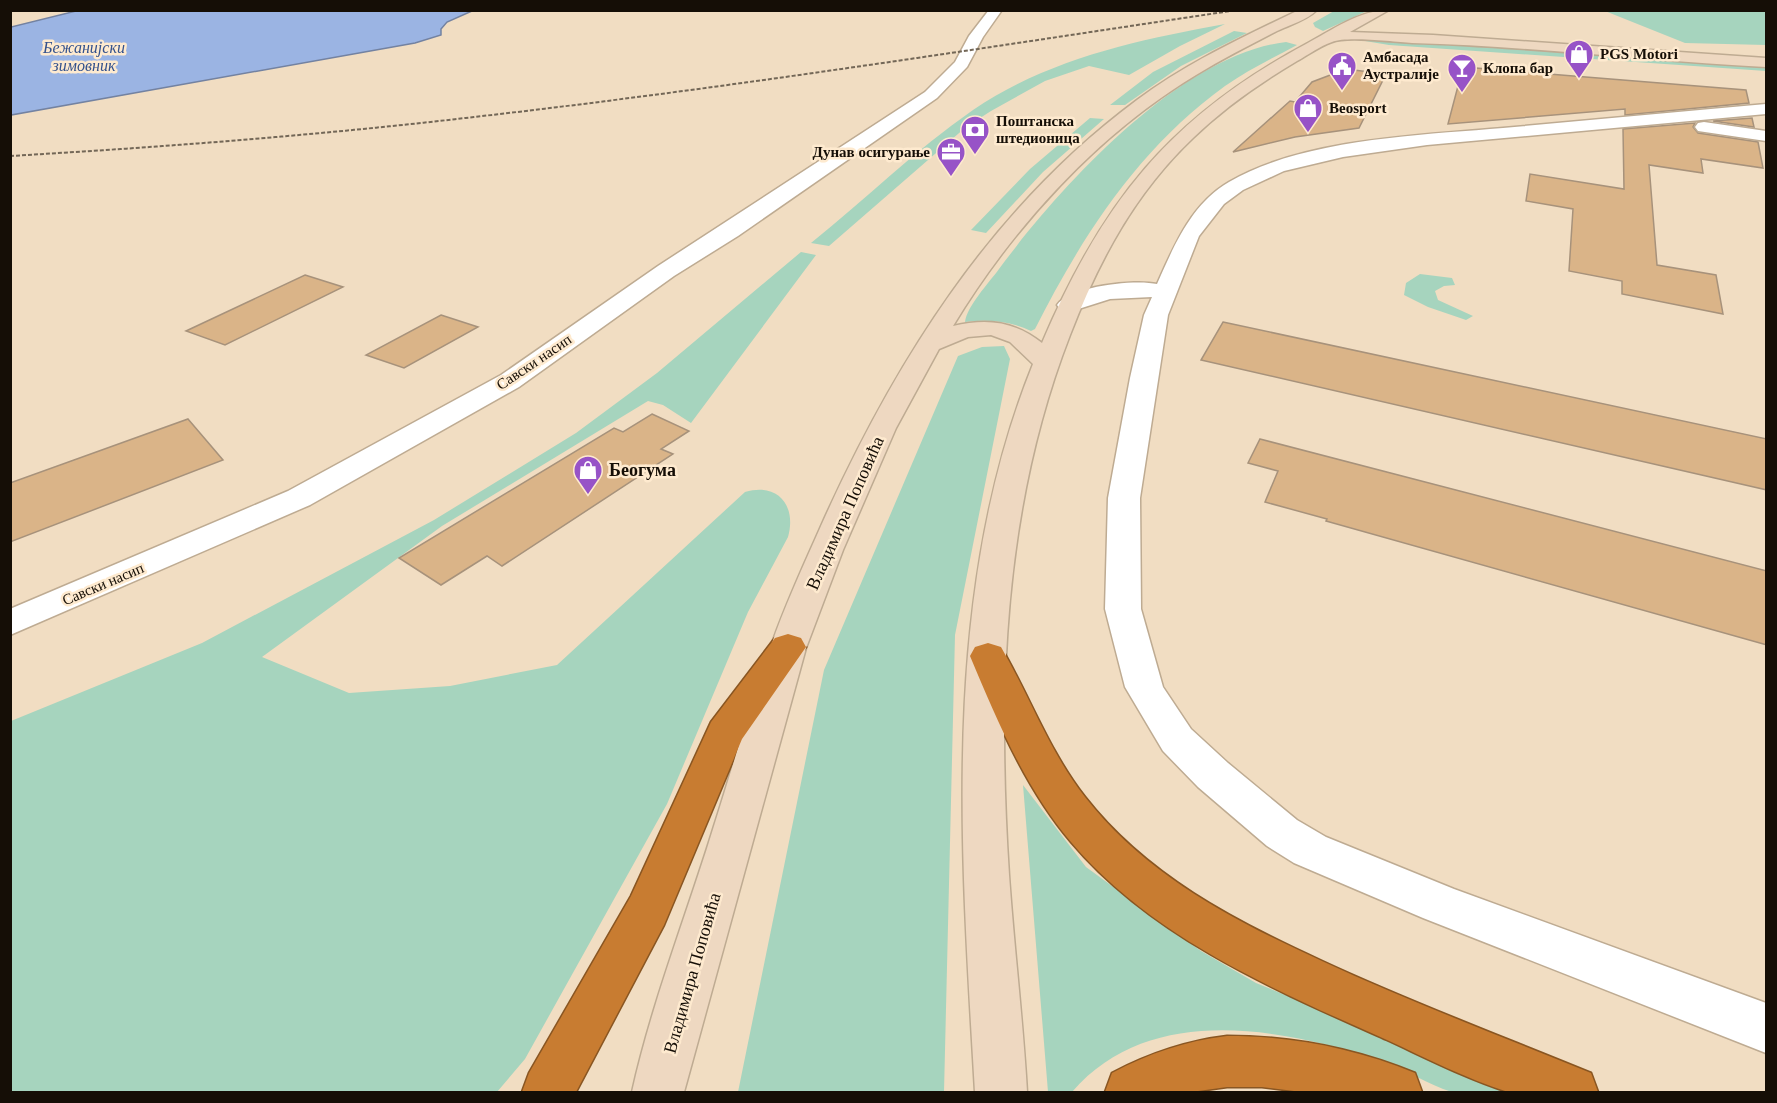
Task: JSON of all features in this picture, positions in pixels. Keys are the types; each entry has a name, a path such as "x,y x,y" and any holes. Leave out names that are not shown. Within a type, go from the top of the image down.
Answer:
{"highway":[{"path":"548,1092 648,910 725,733 788,647"},
{"path":"988,656 1022,730 1046,772 1078,818 1118,864 1155,892 1240,947 1367,1006 1572,1092"},
{"path":"1131,1092 1142,1085 1190,1066 1247,1062 1305,1067 1396,1092"}],"main road":[{"path":"1312,10 1304,21 1319,34 1413,49 1767,73"},
{"path":"1225,52 1312,10"},
{"path":"1225,52 1319,34 1379,13"},
{"path":"1379,13 1374,21 1386,29 1434,39"},
{"path":"1001,1092 988,898 983,741 988,656 1005,507 1016,457 1046,363 1069,305 1120,210 1173,146 1218,106 1319,34 1434,39 1767,61"},
{"path":"1352,52 1413,49"},
{"name":"Владимира Поповића","path":"658,1092 788,647 852,490 895,402 927,345 968,282 998,242 1082,154 1142,104 1225,52"},
{"path":"1272,68 1327,55"},
{"path":"1697,70 1767,79"},
{"path":"927,345 960,330 992,327 1023,339 1046,363"}],"street":[{"name":"Савски насип","path":"10,622 202,542 299,498 510,381 666,271 931,95 962,64 976,36 996,10"},
{"path":"1767,109 1404,142 1343,151 1277,167 1236,186 1217,200 1189,235 1158,291 1124,498 1123,609 1133,654 1144,687 1158,713 1177,740 1259,816 1310,850 1581,960 1767,1028"},
{"path":"1654,120 1767,136"},
{"path":"1092,259 1107,273 1124,282 1158,291"},
{"path":"1069,305 1088,296 1111,291 1158,291"}],"green space":[{"path":"1334,11 1367,11 1323,31 1315,27 1313,23"},
{"path":"1605,11 1766,11 1766,45 1685,43"},
{"path":"1225,24 1129,75 1089,66 1045,81 966,127 829,246 811,243 931,141 1002,92 1032,77 1094,54 1159,37"},
{"path":"1234,31 1247,33 1181,66 1125,105 1110,105 1153,72"},
{"path":"1353,39 1411,41 1766,67 1766,71 1389,45"},
{"path":"1286,42 1297,45 1225,86 1194,110 1139,166 1093,228 1053,294 1035,329 1031,331 999,322 965,322 974,302 1024,236 1088,165 1125,130 1164,98 1205,71 1245,52"},
{"path":"1090,118 1104,119 1043,172 986,233 971,230 1030,169"},
{"path":"801,252 816,255 691,423 663,405 648,401 442,526 262,657 349,693 450,686 557,665 745,492 766,490 775,493 787,506 790,515 788,537 748,612 667,804 525,1059 497,1092 11,1092 11,721 202,643 434,520 576,433 657,373"},
{"path":"1420,274 1452,278 1455,285 1444,286 1435,291 1438,300 1473,316 1466,320 1428,307 1404,295 1406,283"},
{"path":"1004,346 1010,359 955,635 944,1092 738,1092 824,670 958,356 982,347"},
{"path":"1023,785 1086,867 1201,951 1256,983 1525,1092 1478,1094 1452,1092 1391,1064 1343,1049 1302,1039 1219,1030 1178,1034 1139,1045 1104,1063 1072,1092 1048,1092"}],"water":[{"name":"Бежанијски зимовник","path":"80,10 472,11 447,22 441,29 441,35 415,43 11,115 11,27"}],"building":[{"path":"1463,67 1746,90 1749,103 1625,115 1625,109 1448,124"},
{"path":"1346,69 1386,74 1359,128 1295,137 1233,152 1290,101 1295,102 1312,82"},
{"path":"1752,118 1754,127 1713,121"},
{"path":"1695,123 1693,127 1698,133 1758,142 1763,168 1701,159 1703,173 1649,165 1657,265 1716,275 1723,314 1622,294 1622,281 1569,271 1573,209 1526,201 1530,174 1624,189 1623,129"},
{"path":"305,275 343,287 225,345 186,331"},
{"path":"441,315 478,327 404,368 366,355"},
{"path":"1223,322 1767,439 1767,490 1201,360"},
{"path":"652,414 689,431 661,449 673,454 502,566 487,556 441,585 399,558 614,428 623,432"},
{"path":"188,419 223,460 10,542 10,483"},
{"path":"1260,439 1767,571 1767,645 1265,502 1278,471 1248,463"}],"railway":[{"path":"10,156 300,135 570,106 856,67 1237,10"}],"place":[{"name":"PGS Motori","path":"1579,80"},
{"name":"Амбасада Аустралије","path":"1342,92"},
{"name":"Клопа бар","path":"1462,94"},
{"name":"Beosport","path":"1308,134"},
{"name":"Поштанска штедионица","path":"975,156"},
{"name":"Дунав осигурање","path":"951,178"},
{"name":"Беогума","path":"588,496"}]}
